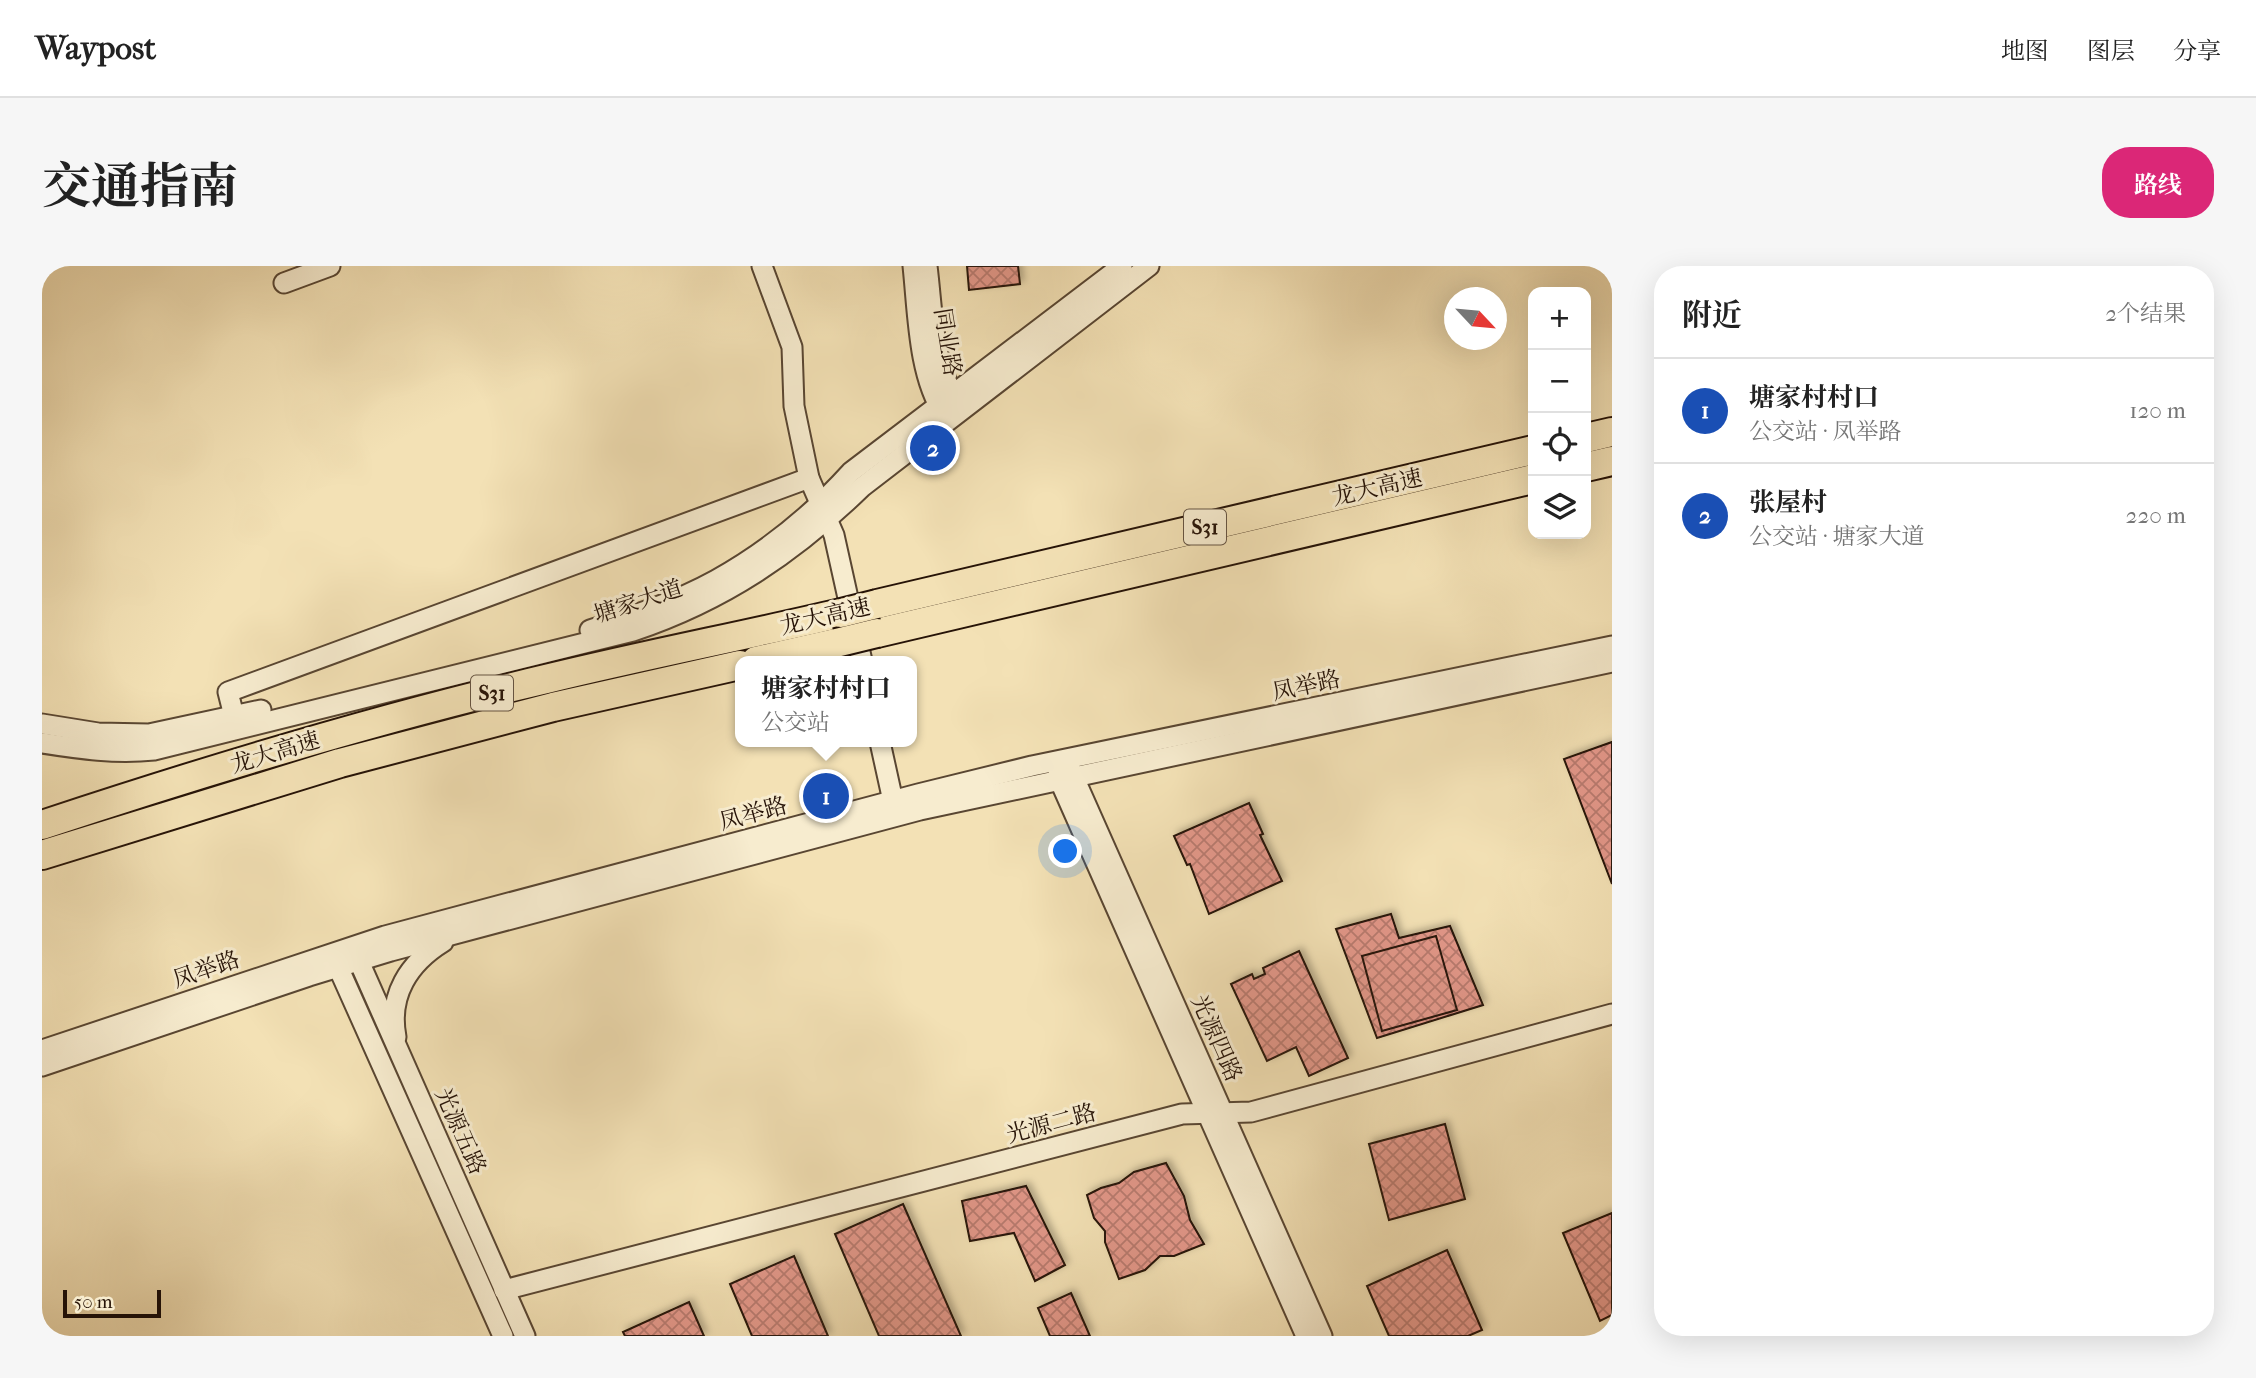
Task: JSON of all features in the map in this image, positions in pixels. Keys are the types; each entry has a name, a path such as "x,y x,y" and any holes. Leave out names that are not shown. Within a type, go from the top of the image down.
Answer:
{"highway":[{"path":"1591,437 1612,432"},
{"name":"龙大高速","path":"42,825 332,735 545,679 841,613 1528,451"},
{"path":"1591,466 1612,461"},
{"name":"龙大高速","path":"778,656 1528,481"},
{"name":"龙大高速","path":"42,855 340,764 526,714 735,666"}],"street":[{"path":"284,283 330,266"},
{"path":"762,266 792,347 794,406 809,478 834,536 861,656"},
{"name":"同业路","path":"913,266 927,378 950,408"},
{"name":"同业路","path":"927,266 940,366 950,408"},
{"name":"塘家大道","path":"950,408 1122,266"},
{"name":"塘家大道","path":"42,743 106,752 154,750 633,631 700,606 771,563 824,513 851,472 950,408 1149,266"},
{"path":"234,716 228,692 809,478"},
{"name":"塘家大道","path":"42,724 98,733 149,734 581,634 657,607 717,579 824,513"},
{"name":"凤举路","path":"42,1050 347,956 466,931 1065,769 1612,646"},
{"name":"凤举路","path":"42,1066 347,956 385,936 893,801 1612,662"},
{"path":"881,747 893,801"},
{"name":"光源四路","path":"1065,769 1215,1113 1306,1336"},
{"path":"400,1053 395,1031 396,1006 403,981 421,957 466,931"},
{"name":"光源五路","path":"347,956 400,1053 525,1336"},
{"name":"光源五路","path":"347,956 503,1336"},
{"name":"光源二路","path":"505,1290 1182,1114 1251,1112 1612,1014"},
{"name":"光源四路","path":"1215,1113 1322,1336"}],"building":[{"path":"967,266 1018,266 1020,284 969,290"},
{"path":"1612,742 1612,884 1564,759"},
{"path":"1249,803 1263,834 1260,835 1282,881 1209,914 1190,864 1187,865 1174,836"},
{"path":"1391,914 1399,938 1450,926 1483,1005 1377,1038 1336,929"},
{"path":"1436,936 1457,1010 1382,1031 1362,956"},
{"path":"1299,951 1348,1058 1309,1076 1296,1047 1267,1061 1231,984 1252,974 1254,979 1265,974 1263,968"},
{"path":"1445,1124 1465,1199 1389,1220 1369,1144"},
{"path":"1166,1163 1184,1196 1190,1220 1204,1244 1174,1256 1160,1256 1145,1270 1119,1279 1105,1242 1105,1231 1094,1218 1087,1195 1119,1183 1134,1172"},
{"path":"1026,1186 1065,1265 1035,1281 1014,1233 970,1241 962,1201"},
{"path":"903,1204 961,1336 879,1336 835,1234"},
{"path":"1612,1213 1612,1315 1600,1321 1563,1233"},
{"path":"1447,1250 1482,1330 1468,1336 1389,1336 1367,1286"},
{"path":"794,1256 828,1336 752,1336 730,1284"},
{"path":"1071,1293 1090,1336 1050,1336 1038,1308"},
{"path":"689,1302 704,1336 625,1336 623,1332"}],"place":[{"name":"张屋村","path":"933,448"},
{"name":"塘家村村口","path":"826,796"}]}
